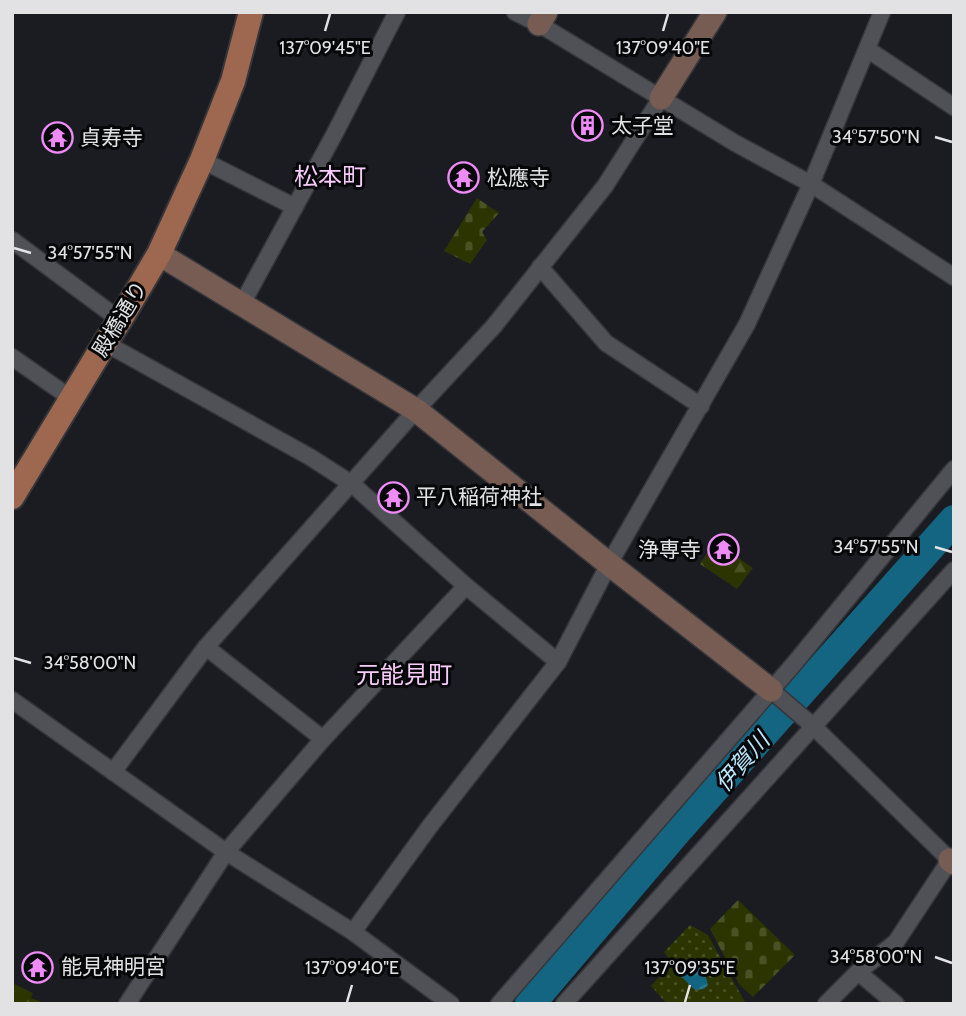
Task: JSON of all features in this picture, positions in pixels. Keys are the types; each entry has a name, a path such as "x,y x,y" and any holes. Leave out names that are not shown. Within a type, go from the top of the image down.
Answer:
{"main road":[{"name":"殿橋通り","path":"12,497 159,254 202,160 233,81 251,12"}],"street":[{"path":"242,304 397,12"},
{"path":"515,12 542,18 660,98 735,144 811,184 954,277"},
{"path":"113,772 206,647 494,326 605,186 715,12"},
{"path":"353,932 430,826 558,662 609,564 747,324 811,184 882,12"},
{"path":"867,49 954,107"},
{"path":"202,160 295,206"},
{"path":"12,240 120,320"},
{"path":"159,254 416,410 771,690 810,723 953,860 896,942 858,972 826,1004"},
{"path":"540,267 606,343 701,406"},
{"path":"105,342 310,457 352,484 558,662"},
{"path":"12,357 72,399"},
{"path":"499,1004 793,665 954,469"},
{"path":"564,1004 810,723 954,570"},
{"path":"134,1001 226,852 323,739 467,586"},
{"path":"206,647 323,739"},
{"path":"12,700 226,852 353,932 451,1004"},
{"path":"858,972 897,1004"}],"green space":[{"path":"477,198 499,213 482,232 487,240 470,264 444,251"},
{"path":"711,547 720,553 724,548 753,568 737,589 700,564"},
{"path":"738,900 795,955 753,997 739,984 710,929"},
{"path":"690,925 708,935 746,1004 667,1004 651,986 672,963 664,952"},
{"path":"12,983 33,993 31,998 47,1004 12,1004"}],"water":[{"path":"686,961 696,964 704,972 708,985 704,989 695,990 681,976 681,967"}],"waterway":[{"name":"伊賀川","path":"530,1004 676,832 954,520"}],"place":[{"name":"太子堂","path":"588,126"},
{"name":"貞寿寺","path":"57,138"},
{"name":"松應寺","path":"464,178"},
{"name":"平八稲荷神社","path":"393,497"},
{"name":"浄専寺","path":"724,550"},
{"name":"能見神明宮","path":"38,967"}],"district":[{"name":"松本町","path":"330,177"},
{"name":"元能見町","path":"404,675"}]}
